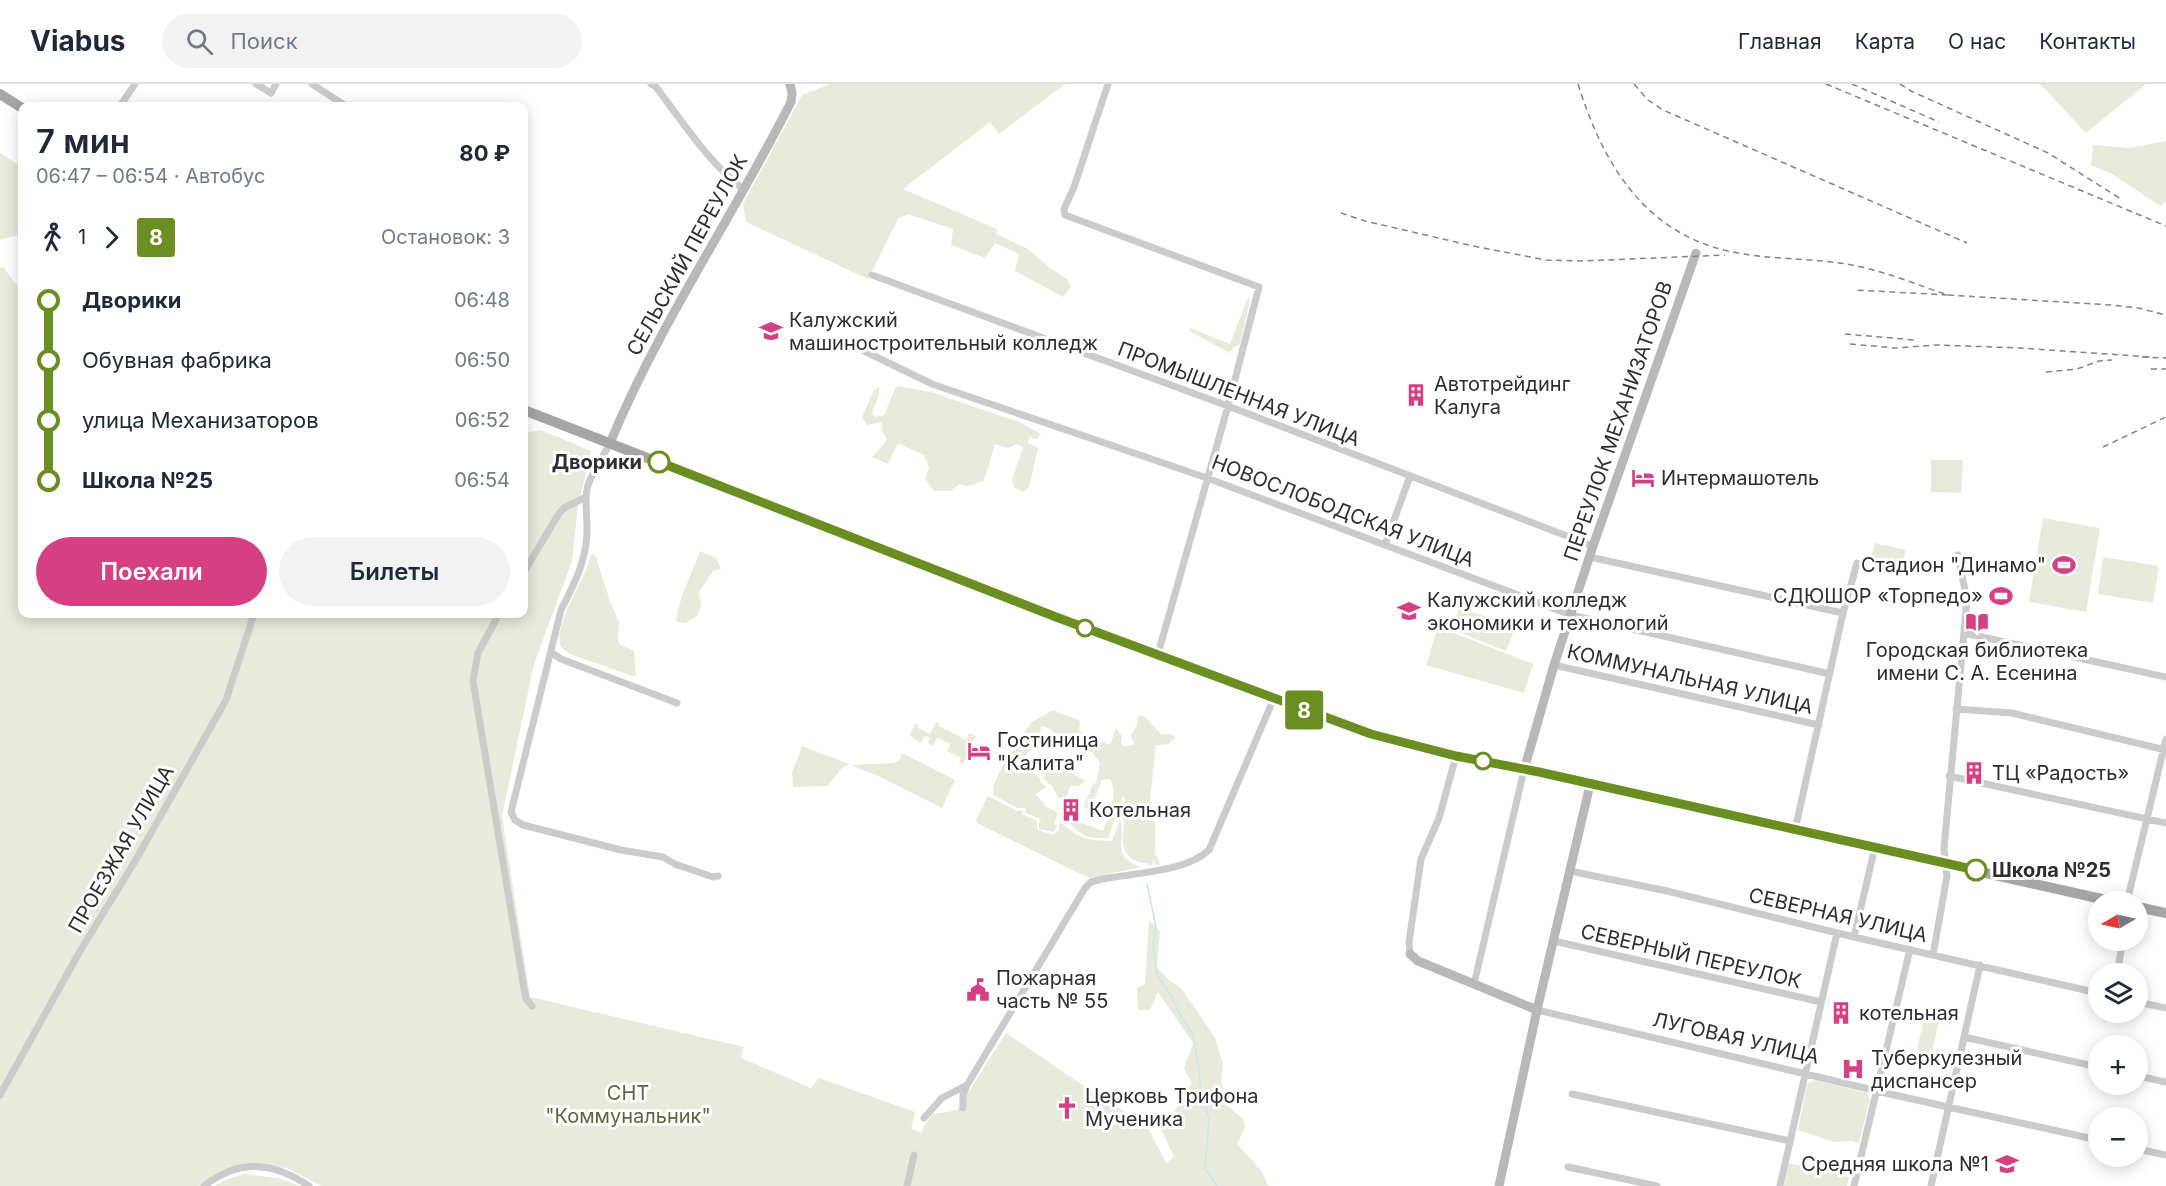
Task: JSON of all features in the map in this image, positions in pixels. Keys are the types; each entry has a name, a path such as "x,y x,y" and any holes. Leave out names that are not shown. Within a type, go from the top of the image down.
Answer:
{"main road":[{"path":"0,94 18,105"},
{"path":"528,412 1056,617 1371,734 1456,756 2088,896"},
{"path":"2148,909 2166,913"}],"street":[{"path":"123,102 135,84"},
{"path":"256,84 271,93 276,84"},
{"path":"312,84 340,102"},
{"path":"651,84 656,87 733,182 743,189"},
{"name":"СЕЛЬСКИЙ ПЕРЕУЛОК","path":"610,443 622,412 654,351 791,102 790,84"},
{"path":"1108,84 1074,187 1064,209 1065,214 1259,287 1158,654"},
{"name":"ПЕРЕУЛОК МЕХАНИЗАТОРОВ","path":"1474,984 1524,770 1554,665 1593,546 1696,253"},
{"name":"ПРОМЫШЛЕННАЯ УЛИЦА","path":"872,275 1228,406 1593,546"},
{"name":"НОВОСЛОБОДСКАЯ УЛИЦА","path":"854,346 932,384 1207,478 1572,615 1830,674"},
{"path":"610,443 588,484 584,557 575,583 561,610 511,812 515,820 522,825 621,850 663,857 677,865 713,877 718,876"},
{"path":"1385,545 1410,476"},
{"path":"528,565 558,515 564,508 586,497"},
{"path":"1933,955 1947,876 1944,848 1949,776 1967,600 1958,555"},
{"path":"1590,557 1843,614"},
{"path":"1795,830 1843,614 1857,563"},
{"name":"ПРОЕЗЖАЯ УЛИЦА","path":"0,1095 80,951 134,863 226,700 253,618"},
{"path":"497,618 477,653 473,681 524,989 526,999 532,1006"},
{"path":"1964,633 2166,677"},
{"path":"552,653 571,663 677,703"},
{"name":"КОММУНАЛЬНАЯ УЛИЦА","path":"1554,665 1819,725"},
{"path":"963,1108 963,1095 967,1085 1085,888 1091,882 1102,879 1180,866 1201,857 1209,850 1274,698"},
{"path":"1956,709 2012,713 2165,749"},
{"path":"2130,891 2166,739"},
{"path":"1410,954 1409,942 1421,859 1439,818 1456,756"},
{"path":"1949,776 2166,823"},
{"path":"1499,1186 1537,1010 1590,785"},
{"path":"1854,937 1875,847"},
{"name":"СЕВЕРНАЯ УЛИЦА","path":"1570,871 1667,891 2088,991"},
{"path":"1780,1186 1837,933"},
{"name":"СЕВЕРНЫЙ ПЕРЕУЛОК","path":"1554,941 1821,1002"},
{"path":"1854,1186 1910,949"},
{"name":"ЛУГОВАЯ УЛИЦА","path":"1410,954 1418,961 1537,1010 1876,1091 2088,1138"},
{"path":"1931,1186 1980,965"},
{"path":"2148,1004 2166,1008"},
{"path":"1964,1037 2088,1065"},
{"path":"2148,1078 2166,1082"},
{"path":"924,1118 942,1098 967,1085"},
{"path":"1572,1094 1790,1141"},
{"path":"2148,1151 2166,1155"},
{"path":"907,1186 914,1155"},
{"path":"204,1186 236,1167 281,1170 309,1186"},
{"path":"1568,1167 1657,1186"}],"green space":[{"path":"830,84 1065,84 999,134 990,122 903,189 997,229 997,234 1028,249 1068,280 1071,287 1063,297 1015,271 1019,254 995,243 985,258 951,245 953,229 908,214 898,219 868,279 746,222 743,204 802,95"},
{"path":"2040,84 2146,84 2086,133"},
{"path":"2166,141 2166,202 2160,206 2112,174 2091,165 2093,145 2129,148"},
{"path":"0,153 18,164 18,235 0,240"},
{"name":"СНТ \"Коммунальник\"","path":"3,267 18,287 18,618 528,618 528,432 541,430 591,451 578,506 572,561 534,664 502,816 530,997 744,1047 741,1058 811,1088 819,1078 915,1112 911,1129 922,1133 933,1114 957,1110 1006,1033 1100,1097 1146,1124 1166,1163 1174,1157 1162,1131 1192,1083 1184,1068 1193,1043 1158,992 1150,1010 1138,1010 1137,988 1145,984 1149,920 1160,931 1157,967 1169,980 1181,988 1215,1038 1223,1064 1221,1082 1228,1106 1243,1119 1245,1127 1237,1144 1251,1158 1268,1186 321,1186 287,1168 250,1164 223,1170 199,1186 0,1186 0,268"},
{"path":"1248,297 1250,301 1240,344 1235,346 1230,353 1189,331 1190,328 1230,344"},
{"path":"898,386 931,392 1019,422 1041,434 1037,439 1029,437 1028,443 1038,448 1029,488 1023,492 1014,487 1012,479 1023,447 1017,444 1008,448 995,444 984,481 968,486 959,484 952,491 934,491 925,479 929,467 924,455 898,443 888,464 872,457 887,440 881,428 882,422 867,425 862,417 874,390 879,387 872,414 876,417 884,415"},
{"path":"1931,460 1963,460 1961,493 1931,492"},
{"name":"Стадион \"Динамо\"","path":"2043,518 2100,528 2086,612 2029,602"},
{"path":"1875,543 1906,550 1900,573 1871,566 1870,561"},
{"path":"700,551 716,558 721,569 714,570 699,592 701,605 697,616 685,623 676,622 682,595"},
{"path":"595,554 619,623 618,641 621,645 634,651 635,677 570,654 561,646 559,636 566,613 591,555"},
{"path":"2103,557 2159,566 2153,603 2098,594"},
{"path":"1460,607 1515,628 1506,651 1451,629"},
{"path":"1438,627 1533,664 1524,693 1426,665"},
{"path":"1053,710 1080,721 1079,730 1086,736 1110,745 1116,728 1122,736 1121,744 1126,747 1134,744 1131,736 1137,725 1138,715 1145,717 1161,734 1176,737 1168,744 1156,745 1150,800 1155,824 1155,853 1160,864 1156,865 1152,859 1153,865 1133,860 1125,851 1123,831 1125,823 1121,816 1125,800 1123,796 1108,838 1093,838 1083,834 1064,818 1069,813 1074,820 1103,831 1114,791 1110,779 1102,780 1092,804 1095,808 1090,810 1084,807 1093,784 1096,783 1100,763 1093,753 1053,735 1052,730 1042,726 1034,746 1024,757 1028,760 1034,756 1072,770 1075,775 1086,780 1079,786 1070,786 1066,798 1059,798 1052,786 1043,779 1047,770 1035,765 1027,769 1039,777 1046,787 1036,794 1045,806 1057,812 1058,815 1054,822 1057,827 1054,832 1039,829 1041,819 1025,813 1026,808 1018,808 993,795 993,787 1006,758 1011,757 1020,738 1032,722"},
{"path":"936,722 940,724 939,726 966,740 969,733 976,736 963,764 959,762 961,758 947,751 950,744 937,738 933,746 928,743 930,738 925,736 921,743 912,738 910,734 915,723 918,728 930,734"},
{"path":"802,746 849,764 843,767 827,786 793,787 792,773"},
{"path":"902,753 955,780 942,808 851,765 894,763 899,760"},
{"path":"988,796 1017,811 1023,811 1022,814 1036,820 1038,830 1053,835 1059,829 1059,822 1084,838 1112,841 1120,819 1122,853 1125,858 1141,867 1089,878 977,823 976,820"},
{"path":"1924,1018 1939,1021 1930,1062 1915,1059"},
{"path":"1814,1080 1867,1093 1870,1099 1859,1143 1834,1142 1798,1130 1807,1084"},
{"path":"1789,1163 1849,1177 1847,1186 1784,1186"},
{"path":"244,1174 278,1178 300,1186 214,1186"}],"waterway":[{"path":"1147,884 1156,927 1153,942 1157,975 1193,1035 1201,1094 1209,1118 1205,1169 1217,1186"}],"railway":[{"path":"1578,84 1601,143 1616,170 1634,194 1654,214 1678,232 1706,245 1738,253 1838,263 1864,268 1889,274 1948,295 1855,290"},
{"path":"1634,84 1648,100 1663,110 1967,243"},
{"path":"1826,84 2166,226"},
{"path":"1852,84 1939,122"},
{"path":"1900,84 2048,153 2121,199"},
{"path":"1341,213 1365,221 1473,246 1546,260 1583,261 1725,255"},
{"path":"1948,295 2111,305 2138,308 2166,315"},
{"path":"1845,334 1915,340"},
{"path":"1850,344 1896,348 1937,345 2020,348 2150,357"},
{"path":"2142,357 2166,358"},
{"path":"2046,372 2077,369 2099,361 2112,360"},
{"path":"2151,369 2166,369"},
{"path":"2103,447 2166,417"}],"bus line":[{"name":"8","path":"659,462 1056,617 1371,734 1456,756 1539,772 1976,870"}],"place":[{"name":"Калужский машиностроительный колледж","path":"771,331"},
{"name":"Автотрейдинг Калуга","path":"1416,395"},
{"name":"Дворики","path":"659,462"},
{"name":"Интермашотель","path":"1643,478"},
{"name":"Стадион \"Динамо\"","path":"2064,565"},
{"name":"СДЮШОР «Торпедо»","path":"2001,596"},
{"name":"Калужский колледж экономики и технологий","path":"1409,611"},
{"name":"Городская библиотека имени С. А. Есенина","path":"1977,622"},
{"name":"Гостиница \"Калита\"","path":"979,751"},
{"name":"ТЦ «Радость»","path":"1974,773"},
{"name":"Котельная","path":"1071,810"},
{"name":"Школа №25","path":"1976,870"},
{"name":"Пожарная часть № 55","path":"978,990"},
{"name":"котельная","path":"1841,1013"},
{"name":"Туберкулезный диспансер","path":"1853,1069"},
{"name":"Церковь Трифона Мученика","path":"1067,1108"},
{"name":"Средняя школа №1","path":"2007,1164"}]}
